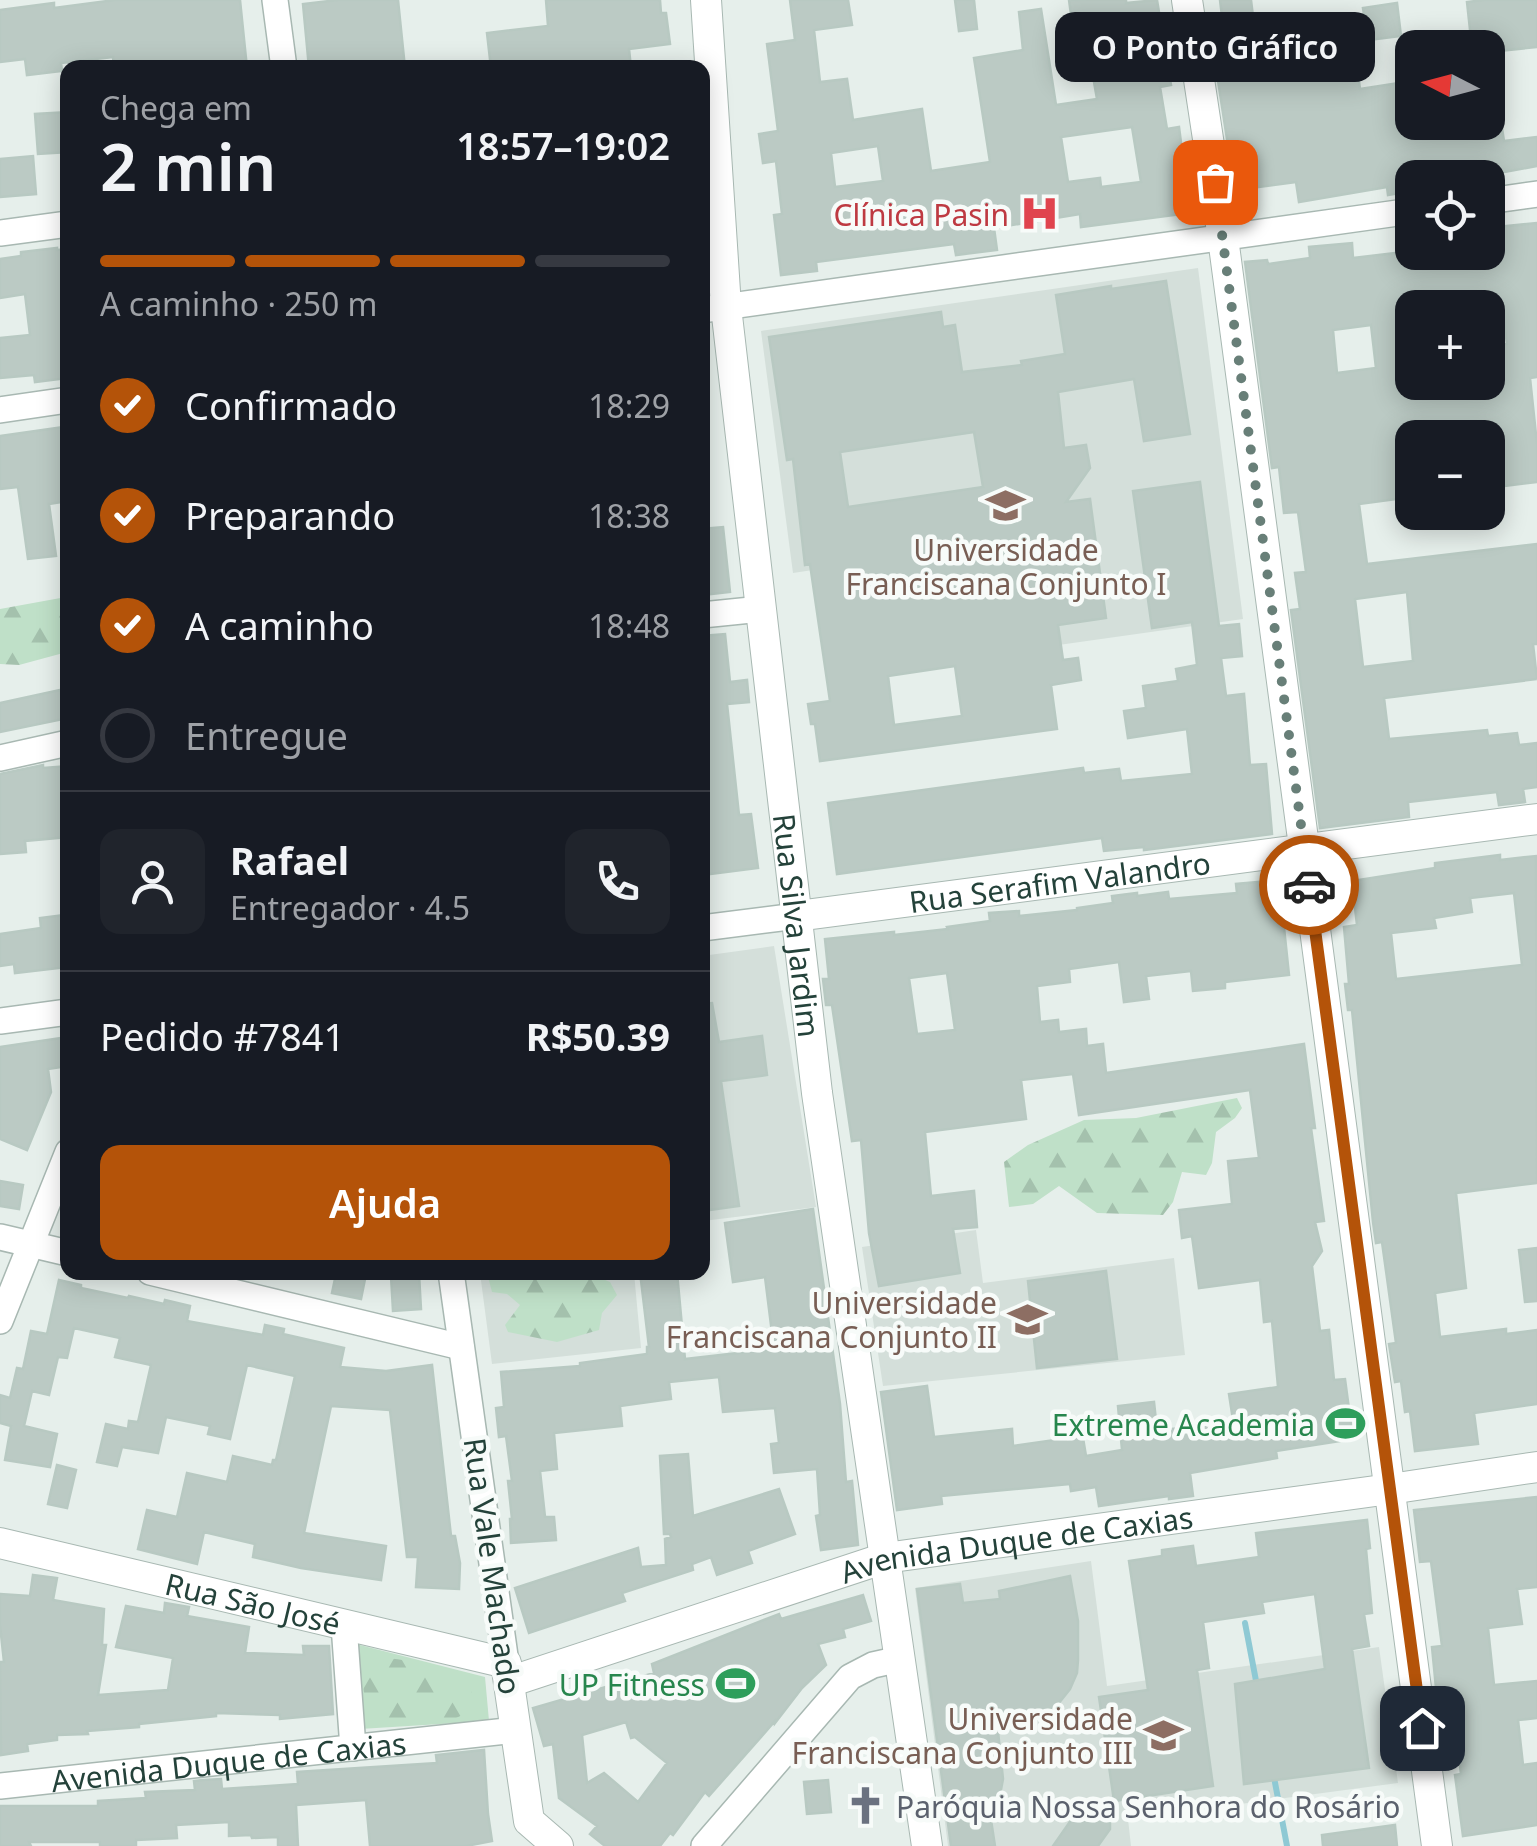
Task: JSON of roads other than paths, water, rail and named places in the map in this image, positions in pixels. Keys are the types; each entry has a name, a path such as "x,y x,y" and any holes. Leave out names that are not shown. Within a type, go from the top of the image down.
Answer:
{"street":[{"path":"275,0 283,60"},
{"name":"Rua Silva Jardim","path":"706,0 708,60"},
{"path":"1187,0 1223,238 1438,1846"},
{"name":"Rua Silva Jardim","path":"710,154 714,309 761,609 817,1093 927,1846"},
{"path":"1505,198 1537,194"},
{"path":"714,309 1395,213"},
{"path":"0,233 60,225"},
{"path":"0,410 60,401"},
{"path":"710,614 761,609"},
{"path":"0,758 60,745"},
{"name":"Rua Serafim Valandro","path":"710,927 1537,820"},
{"path":"0,1020 60,1013"},
{"path":"0,1320 60,1172"},
{"path":"0,1236 60,1251"},
{"path":"183,1280 462,1347"},
{"name":"Rua Vale Machado","path":"452,1280 529,1821 558,1846"},
{"name":"Avenida Duque de Caxias","path":"508,1673 885,1558 1537,1467"},
{"name":"Rua São José","path":"0,1543 344,1625 508,1673"},
{"path":"344,1625 352,1748"},
{"path":"704,1846 850,1677 900,1659"},
{"name":"Avenida Duque de Caxias","path":"0,1786 516,1730"}],"waterway":[{"path":"1245,1623 1257,1686"},
{"path":"1273,1772 1287,1846"}],"place":[{"name":"O Ponto Gráfico","path":"1215,182"},
{"name":"Clínica Pasin","path":"1039,214"},
{"name":"Universidade Franciscana Conjunto I","path":"1006,505"},
{"name":"Universidade Franciscana Conjunto II","path":"1027,1319"},
{"name":"Extreme Academia","path":"1345,1424"},
{"name":"UP Fitness","path":"735,1684"},
{"name":"Universidade Franciscana Conjunto III","path":"1163,1735"},
{"name":"Paróquia Nossa Senhora do Rosário","path":"866,1806"}]}
